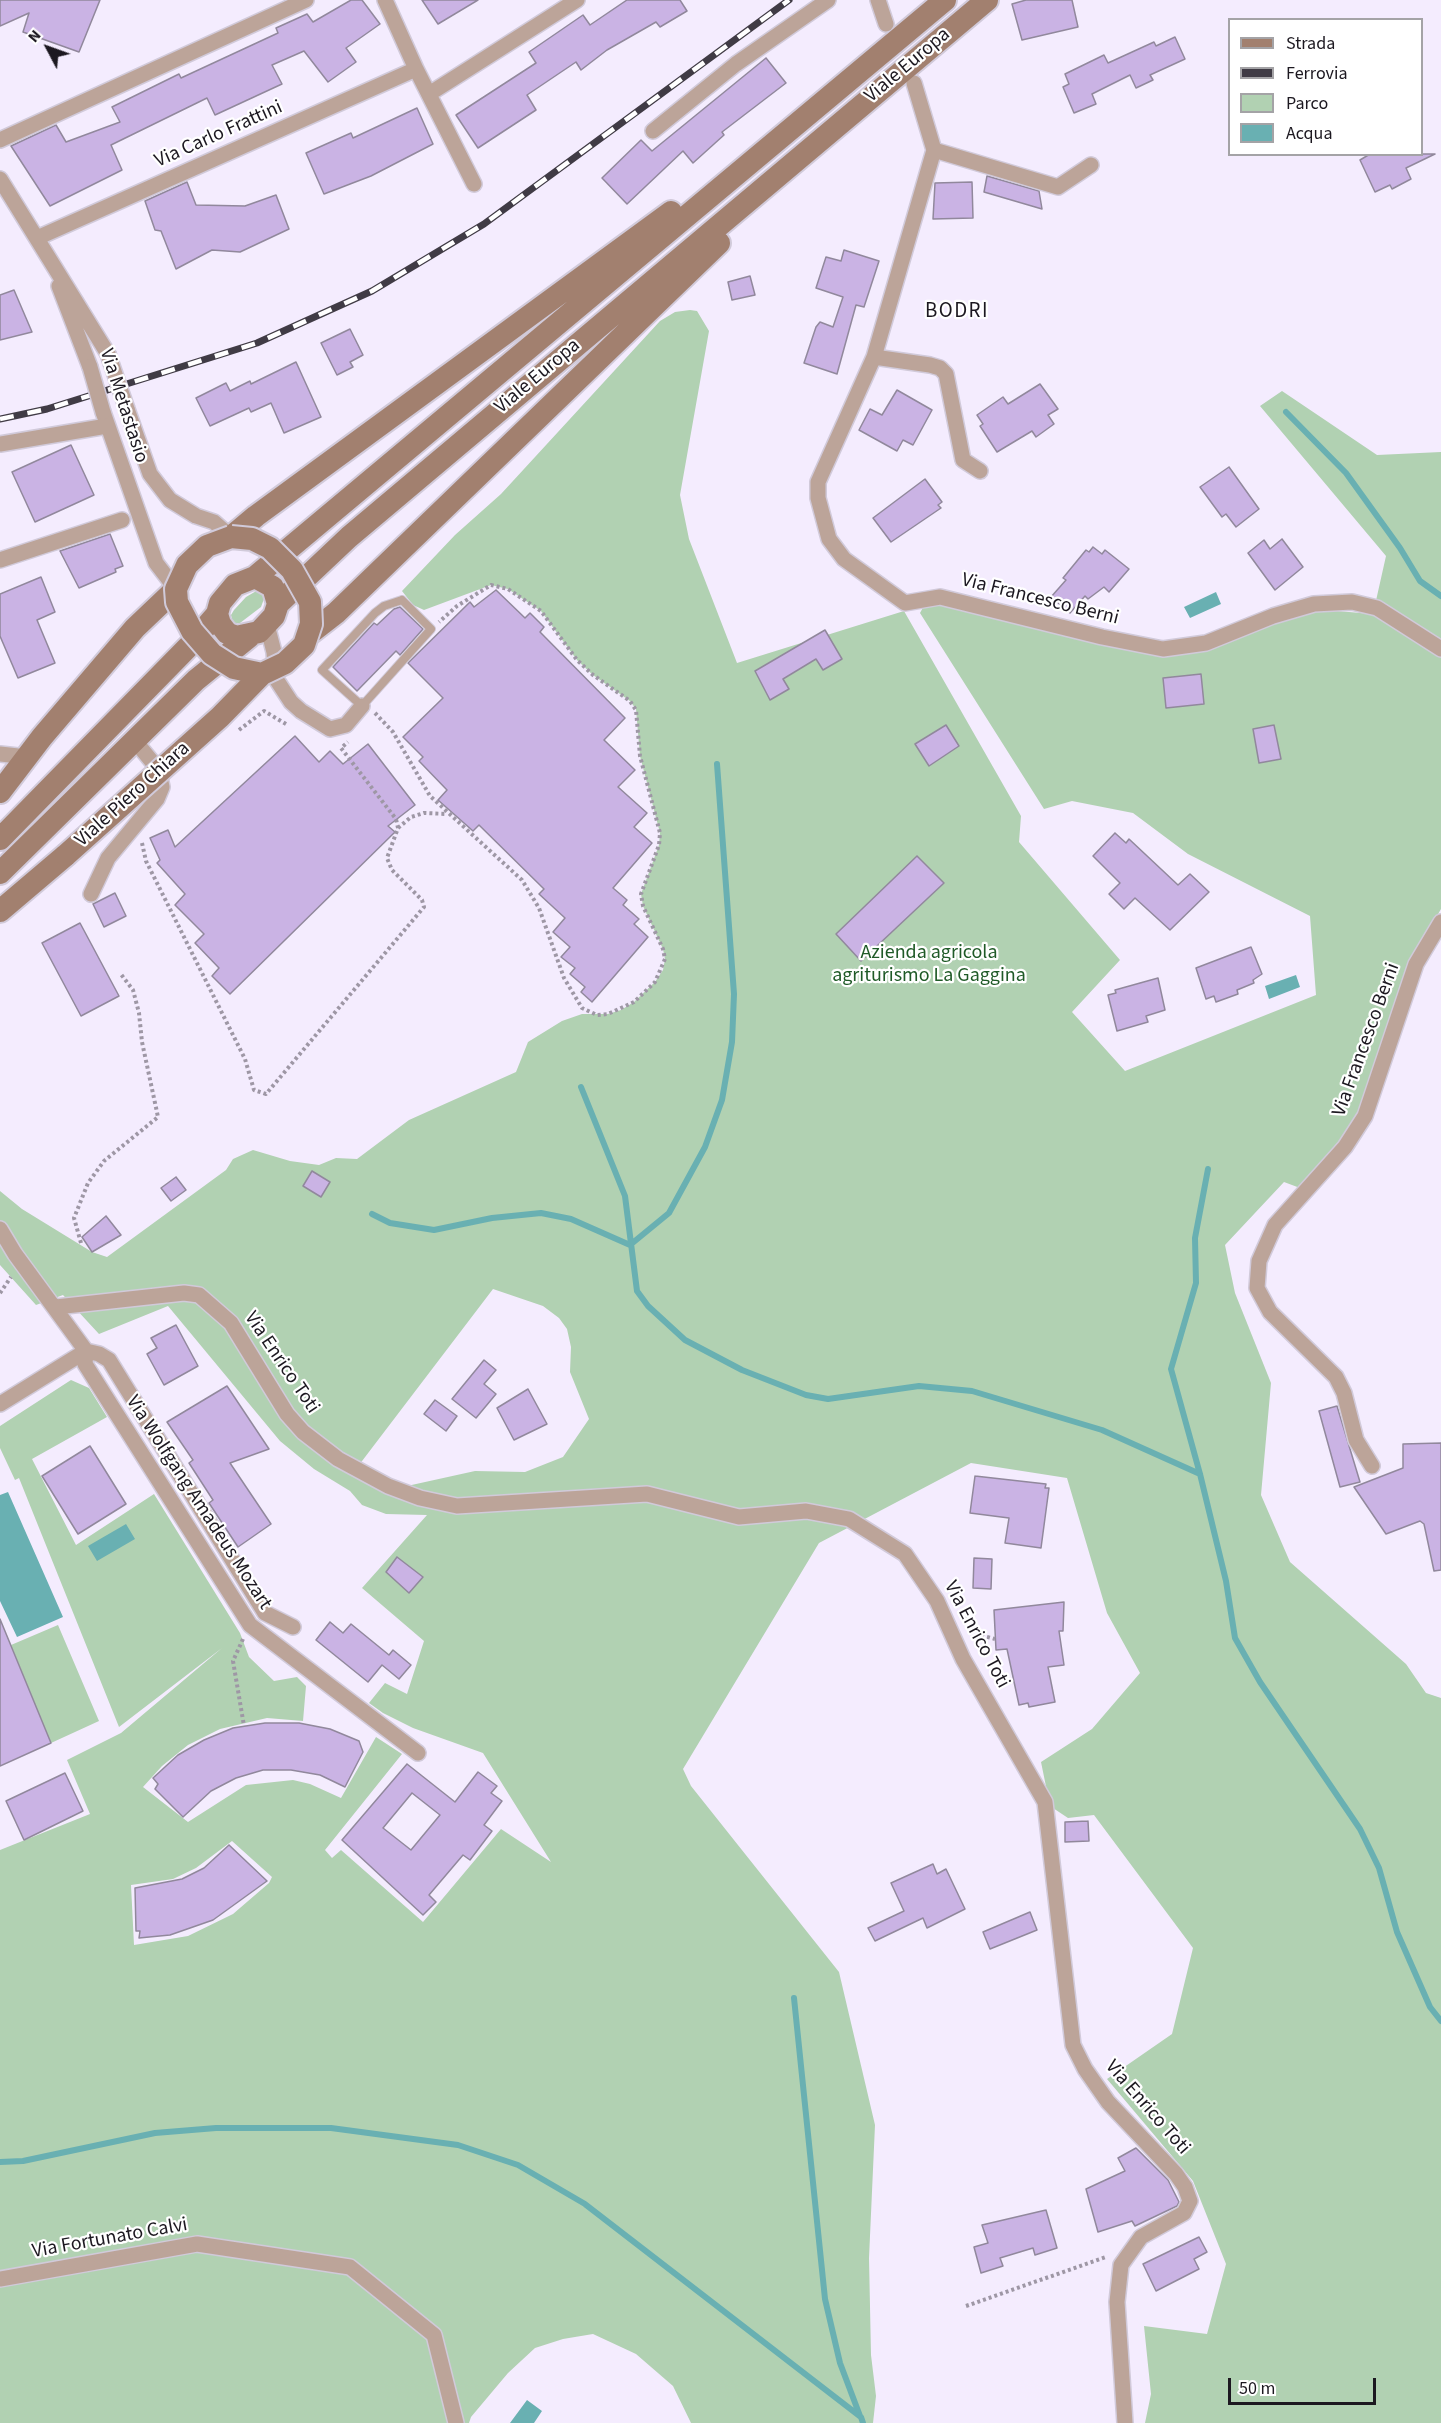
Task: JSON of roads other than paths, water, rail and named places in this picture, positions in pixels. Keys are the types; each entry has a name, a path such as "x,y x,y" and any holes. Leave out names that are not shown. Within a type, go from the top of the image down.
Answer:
{"street":[{"path":"0,140 306,0"},
{"path":"385,0 416,69 474,184"},
{"path":"429,94 577,0"},
{"path":"653,131 736,64 828,0"},
{"path":"878,0 886,24"},
{"name":"Viale Europa","path":"217,614 226,593 246,579 255,577 945,0"},
{"name":"Viale Europa","path":"258,631 278,604 349,537 987,0"},
{"name":"Via Carlo Frattini","path":"37,238 416,69"},
{"path":"914,83 934,150 1058,186 1091,165"},
{"name":"Viale Europa","path":"231,537 256,516 708,185 781,138"},
{"name":"Via Francesco Berni","path":"934,150 874,357 818,482 818,498 829,539 844,559 905,603 940,597 1102,637 1163,649 1206,643 1273,616 1314,604 1352,602 1377,608 1441,649"},
{"name":"Viale Europa","path":"309,634 336,613 737,226 802,155"},
{"name":"Via Metastasio","path":"0,179 108,354 150,474 170,500 196,516 214,522 238,521 256,516"},
{"name":"Via Metastasio","path":"46,252 90,367 137,516 168,581"},
{"path":"874,357 930,365 940,368 946,374 963,460 980,471"},
{"path":"0,444 105,419"},
{"path":"0,560 122,520"},
{"name":"Via Metastasio","path":"214,522 231,537"},
{"path":"0,792 42,737 152,610 168,581 179,577 207,546 231,537 262,543 292,570 309,602 309,634 304,645 274,671 252,674 234,668 204,646 181,615 168,581"},
{"path":"255,577 273,587 278,604"},
{"path":"0,839 190,645 217,614 227,633 236,637 258,631 274,652 276,679 301,711 330,729 346,725 362,706"},
{"name":"Viale Piero Chiara","path":"0,873 204,672 258,631"},
{"name":"Viale Piero Chiara","path":"0,911 220,717 262,674"},
{"path":"90,894 108,858 157,799 162,786 158,769 135,741"},
{"path":"0,754 27,757"},
{"name":"Via Francesco Berni","path":"1372,1466 1356,1440 1344,1393 1336,1377 1270,1312 1257,1288 1259,1261 1275,1225 1345,1147 1365,1116 1416,964 1441,922"},
{"name":"Via Wolfgang Amadeus Mozart","path":"0,1229 15,1254 86,1351 85,1364 250,1625 418,1753"},
{"name":"Via Enrico Toti","path":"56,1307 184,1293 199,1295 231,1323 286,1413 303,1432 338,1459 388,1486 420,1498 457,1506 647,1494 739,1517 806,1511 849,1519 905,1554 937,1601 963,1659 1045,1802 1073,2045 1085,2069 1108,2102 1176,2174 1190,2201 1184,2213 1141,2237 1121,2265 1117,2302 1125,2423"},
{"path":"0,1404 86,1351 109,1360 265,1612 293,1627"},
{"name":"Via Fortunato Calvi","path":"0,2279 197,2244 350,2267 434,2335 456,2423"}],"lane":[{"path":"402,600 431,629 362,706 322,670 375,613 393,602 402,600"}],"water":[{"path":"1216,592 1221,604 1190,618 1184,607"},
{"path":"1296,975 1300,987 1269,999 1265,986"},
{"path":"8,1492 63,1617 17,1637 0,1601 0,1495"},
{"path":"126,1524 135,1539 97,1561 88,1546"},
{"path":"527,2400 542,2411 534,2423 510,2423"}],"waterway":[{"path":"1286,412 1346,473 1400,548 1420,581 1441,596"},
{"path":"372,1214 390,1223 434,1230 492,1218 541,1213 571,1219 630,1245 669,1213 705,1147 722,1100 732,1042 734,994 717,764"},
{"path":"581,1087 625,1196 637,1291 648,1306 685,1340 742,1370 806,1395 828,1399 919,1386 972,1391 1102,1430 1200,1474"},
{"path":"1208,1169 1195,1238 1196,1283 1171,1369 1226,1581 1235,1638 1260,1682 1360,1829 1379,1868 1397,1932 1430,2007 1441,2021"},
{"path":"794,1998 825,2299 840,2363 860,2416"},
{"path":"0,2162 23,2161 155,2133 216,2128 331,2128 458,2145 518,2165 585,2204 861,2417 863,2423"}],"railway":[{"path":"0,419 47,409 257,343 372,291 484,224 789,0"}],"district":[{"name":"BODRI","path":"957,312"}],"park label":[{"name":"Azienda agricola agriturismo La Gaggina","path":"929,966"}]}
